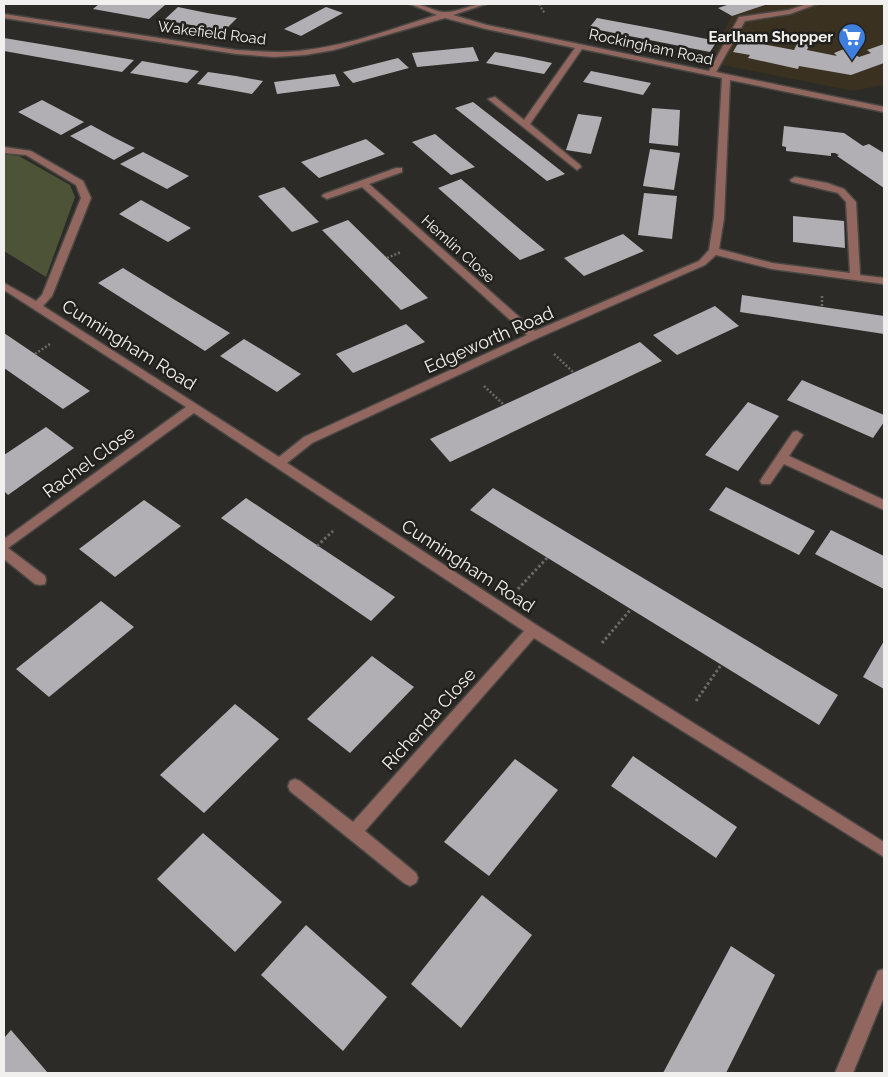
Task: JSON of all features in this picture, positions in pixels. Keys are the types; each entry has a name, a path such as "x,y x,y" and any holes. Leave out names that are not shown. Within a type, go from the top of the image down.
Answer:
{"street":[{"name":"Rockingham Road","path":"414,4 486,27 884,109"},
{"name":"Wakefield Road","path":"4,16 236,52 274,55 334,48 482,4"},
{"path":"712,74 742,19 790,12 813,4"},
{"path":"525,125 580,47"},
{"path":"726,77 719,218 714,251 772,266 884,281"},
{"path":"492,99 578,167"},
{"name":"Cunningham Road","path":"4,150 28,153 80,183 86,198 47,296 36,307"},
{"path":"327,196 399,170"},
{"path":"795,180 827,186 841,191 851,202 855,277"},
{"name":"Hemlin Close","path":"363,183 534,336"},
{"name":"Edgeworth Road","path":"279,463 308,440 534,336 702,263 714,251"},
{"name":"Cunningham Road","path":"4,286 194,406 533,630 884,850"},
{"name":"Rachel Close","path":"4,545 194,406"},
{"path":"766,481 797,435"},
{"path":"782,458 884,505"},
{"path":"4,552 40,580"},
{"name":"Richenda Close","path":"354,832 533,630"},
{"path":"295,786 410,878"},
{"path":"844,1073 884,977"}],"path":[{"path":"500,608 547,558"},
{"path":"586,662 631,609"},
{"path":"681,722 721,665"}],"shaded area":[{"path":"769,4 884,4 884,85 853,91 708,62 732,16"}],"green space":[{"path":"4,154 19,156 70,185 75,197 46,277 4,251"}],"building":[{"path":"99,4 165,5 149,19 93,9"},
{"path":"730,4 768,4 732,16 718,8"},
{"path":"178,7 237,18 224,31 164,20"},
{"path":"326,7 343,13 301,36 284,29"},
{"path":"597,18 717,41 710,52 589,28"},
{"path":"744,33 760,36 757,43 794,50 798,42 809,45 807,50 837,56 834,53 844,49 859,57 871,53 867,50 884,44 884,63 851,75 799,66 798,69 748,58 750,55 733,52"},
{"path":"4,38 134,60 122,72 4,51"},
{"path":"473,47 479,61 417,67 412,53"},
{"path":"495,52 552,63 544,74 486,63"},
{"path":"398,58 409,68 353,83 343,72"},
{"path":"142,61 199,71 187,83 130,73"},
{"path":"591,71 651,83 643,95 583,82"},
{"path":"208,72 263,81 252,94 197,84"},
{"path":"335,74 340,86 277,94 274,82"},
{"path":"42,100 84,122 61,135 18,112"},
{"path":"473,102 565,174 547,181 455,108"},
{"path":"652,108 680,110 678,146 649,143"},
{"path":"578,114 602,117 591,154 566,150"},
{"path":"91,125 135,148 114,160 70,136"},
{"path":"784,126 844,133 863,146 869,144 884,153 884,188 835,153 831,153 831,156 786,151 786,147 782,146"},
{"path":"435,134 475,167 451,175 412,142"},
{"path":"366,139 385,154 319,178 301,162"},
{"path":"650,149 680,153 674,190 643,186"},
{"path":"143,152 189,176 167,189 120,164"},
{"path":"461,179 545,250 520,260 438,188"},
{"path":"284,187 319,222 292,232 258,196"},
{"path":"644,193 677,196 672,239 638,235"},
{"path":"141,200 191,228 168,242 119,214"},
{"path":"793,216 844,221 845,248 793,242"},
{"path":"348,220 428,298 401,310 322,230"},
{"path":"623,234 644,251 584,276 564,258"},
{"path":"123,268 230,333 205,351 98,283"},
{"path":"742,295 884,316 884,334 740,312"},
{"path":"715,306 739,326 677,355 653,335"},
{"path":"406,324 425,342 353,373 336,354"},
{"path":"4,333 90,391 63,409 4,368"},
{"path":"244,339 301,374 277,392 220,356"},
{"path":"640,342 662,361 450,462 430,439"},
{"path":"802,380 884,415 884,422 873,438 787,400"},
{"path":"748,402 779,416 738,471 705,455"},
{"path":"46,427 74,448 8,495 4,491 4,455"},
{"path":"726,487 815,531 799,555 709,510"},
{"path":"493,488 838,695 819,725 470,510"},
{"path":"246,498 395,597 371,621 221,518"},
{"path":"144,500 181,526 115,577 79,549"},
{"path":"831,530 884,556 884,589 815,554"},
{"path":"101,601 134,627 49,697 16,669"},
{"path":"884,641 884,689 863,677"},
{"path":"372,656 414,687 350,753 307,719"},
{"path":"235,704 279,739 204,813 160,775"},
{"path":"633,756 737,827 716,858 611,786"},
{"path":"515,759 558,790 489,876 444,842"},
{"path":"203,833 282,902 235,952 157,879"},
{"path":"482,895 532,935 461,1028 411,984"},
{"path":"306,925 387,997 343,1051 261,975"},
{"path":"731,946 775,975 726,1073 663,1073"},
{"path":"11,1030 48,1073 4,1073 4,1038"}],"place":[{"name":"Earlham Shopper","path":"852,61"}]}
